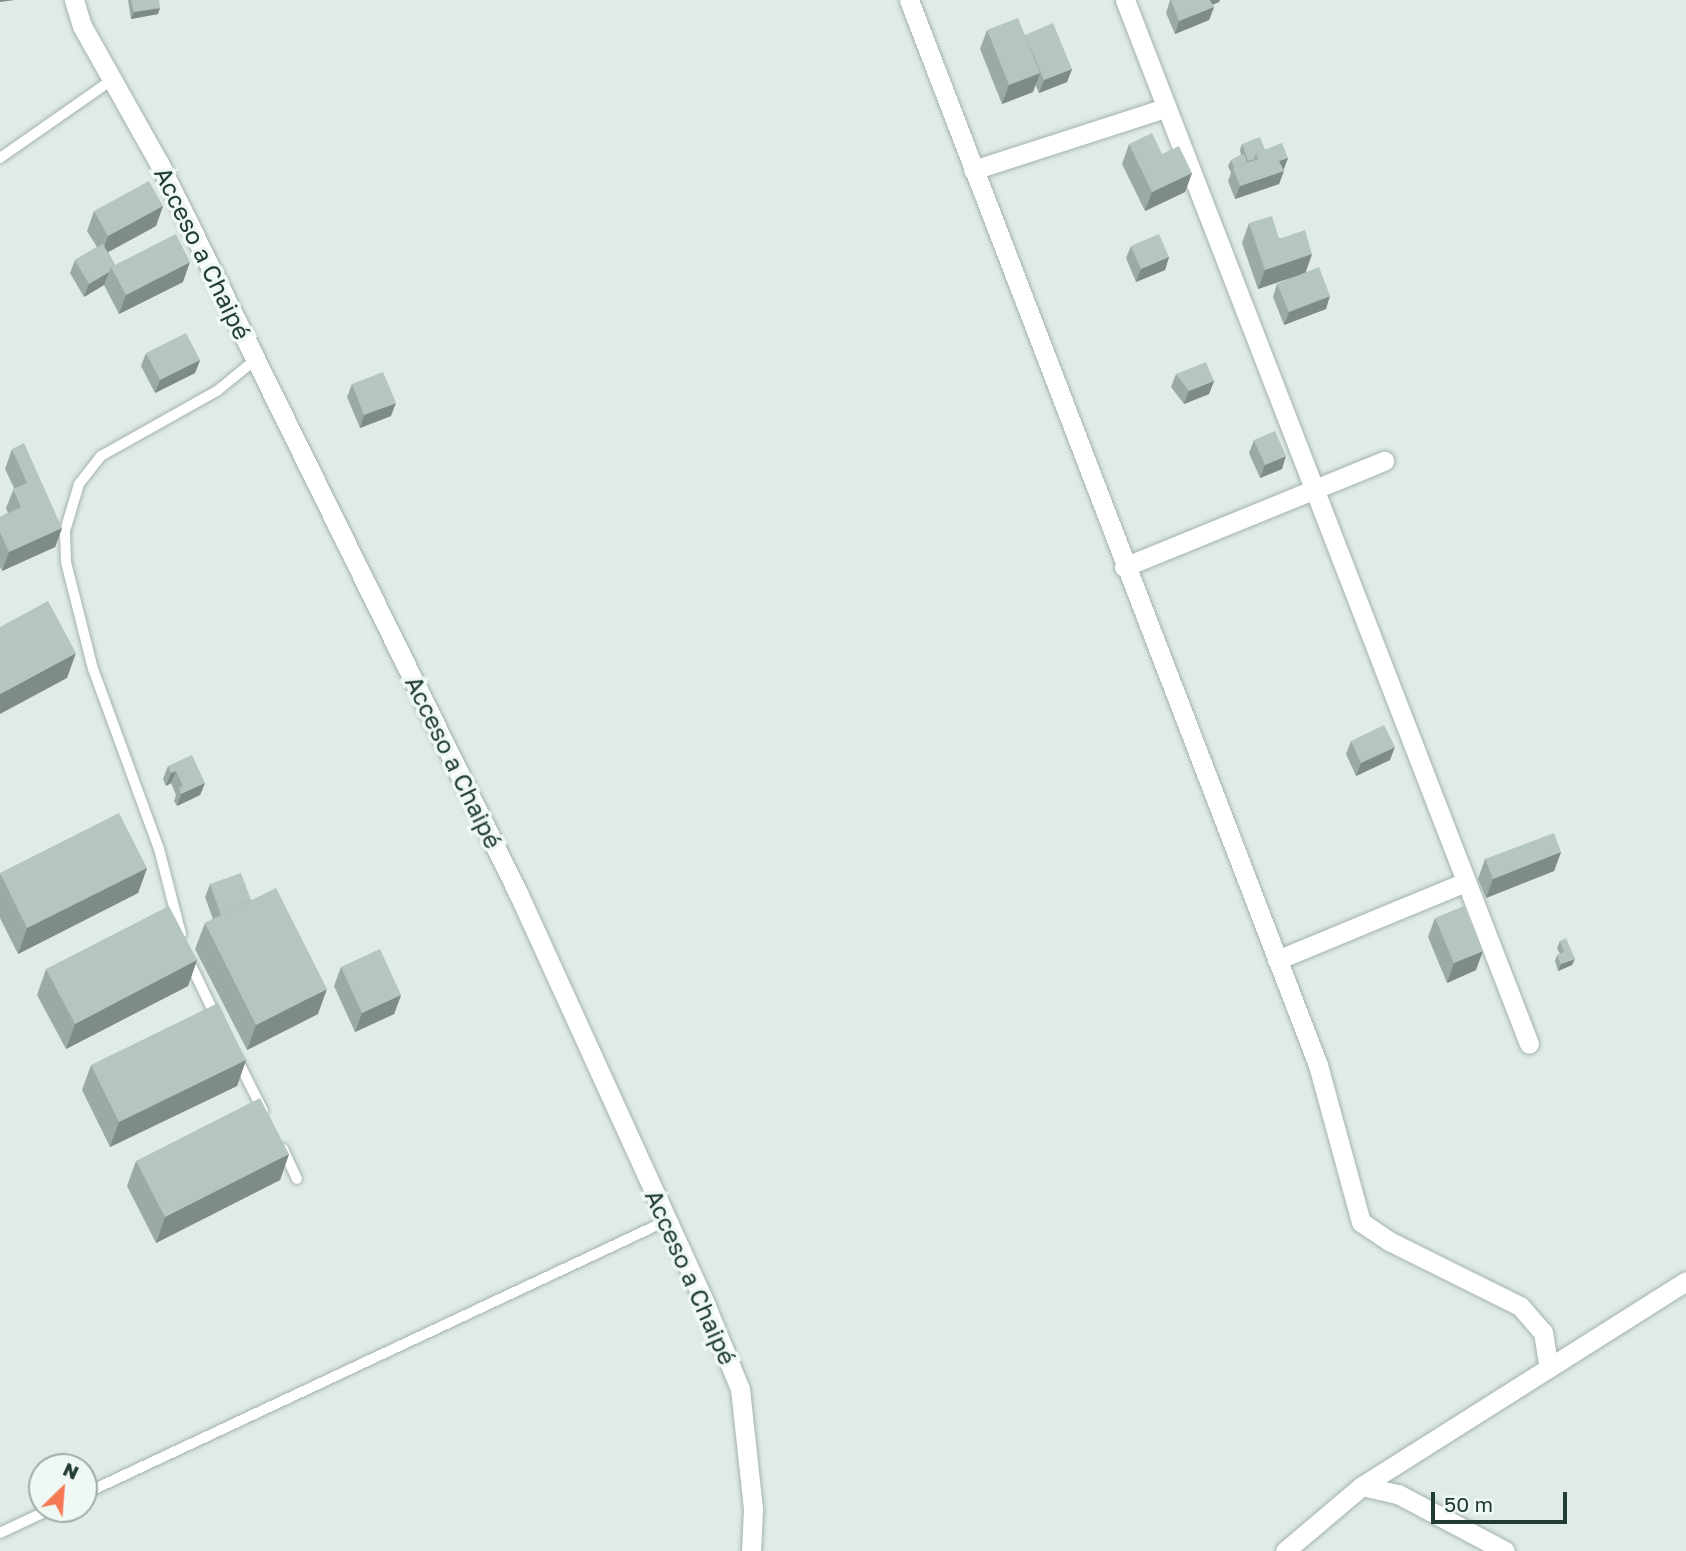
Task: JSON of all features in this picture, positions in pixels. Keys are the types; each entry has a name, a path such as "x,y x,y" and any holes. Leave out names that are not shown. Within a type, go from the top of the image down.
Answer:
{"street":[{"name":"Acceso a Chaipé","path":"74,0 82,26 159,163 519,895 740,1389 753,1509 751,1551"},
{"path":"909,0 1124,567 1318,1065 1361,1222 1389,1241 1520,1306 1543,1332 1549,1368"},
{"path":"1125,0 1311,490 1529,1044"},
{"path":"973,170 1165,108"},
{"path":"1124,567 1384,461"},
{"path":"1277,960 1465,882"},
{"path":"1285,1551 1362,1486 1686,1281"},
{"path":"1362,1486 1398,1494 1505,1551"}],"lane":[{"path":"0,158 112,80"},
{"path":"220,1024 190,965 159,849 93,669 66,562 65,531 79,484 101,456 217,391 256,359"},
{"path":"232,1048 268,1119"},
{"path":"279,1143 297,1178"},
{"path":"98,1487 666,1221"},
{"path":"0,1533 28,1520"}],"building":[{"path":"131,0 159,0 160,8 134,12"},
{"path":"1171,0 1210,0 1214,7 1179,21"},
{"path":"1018,18 1040,73 1009,85 987,30"},
{"path":"1053,23 1072,69 1044,80 1025,35"},
{"path":"1152,133 1162,154 1179,146 1192,173 1152,192 1129,144"},
{"path":"1260,137 1265,150 1256,153 1254,159 1248,161 1242,144"},
{"path":"1282,143 1288,158 1279,161 1284,171 1240,186 1233,168 1258,159 1256,153"},
{"path":"1244,154 1247,163 1234,167 1231,160"},
{"path":"149,181 163,206 108,236 94,211"},
{"path":"1272,216 1279,239 1305,230 1312,254 1265,270 1249,223"},
{"path":"176,234 190,262 126,295 111,267"},
{"path":"1159,234 1169,257 1141,269 1131,246"},
{"path":"103,244 115,265 109,272 89,284 75,260"},
{"path":"1319,267 1330,296 1289,312 1277,284"},
{"path":"186,333 200,360 160,380 146,353"},
{"path":"1206,362 1214,381 1189,391 1176,374"},
{"path":"383,372 396,403 364,415 352,384"},
{"path":"1275,431 1286,456 1265,465 1254,440"},
{"path":"24,443 62,528 9,552 0,532 0,517 21,507 13,489 27,483 12,449"},
{"path":"48,601 76,653 0,694 0,627"},
{"path":"1384,725 1395,747 1361,763 1351,741"},
{"path":"192,755 205,783 181,794 179,788 183,786 176,771 171,773 168,766"},
{"path":"119,813 147,868 27,928 0,873"},
{"path":"1554,833 1561,852 1493,879 1485,859"},
{"path":"241,873 251,900 221,915 210,884"},
{"path":"276,888 327,989 256,1025 205,923"},
{"path":"169,906 197,960 75,1024 46,969"},
{"path":"1464,906 1483,951 1454,963 1435,918"},
{"path":"1566,938 1575,959 1561,964 1557,955 1564,952 1560,941"},
{"path":"380,949 401,995 362,1013 341,967"},
{"path":"218,1003 246,1060 119,1122 91,1065"},
{"path":"260,1098 289,1154 165,1217 136,1161"}]}
